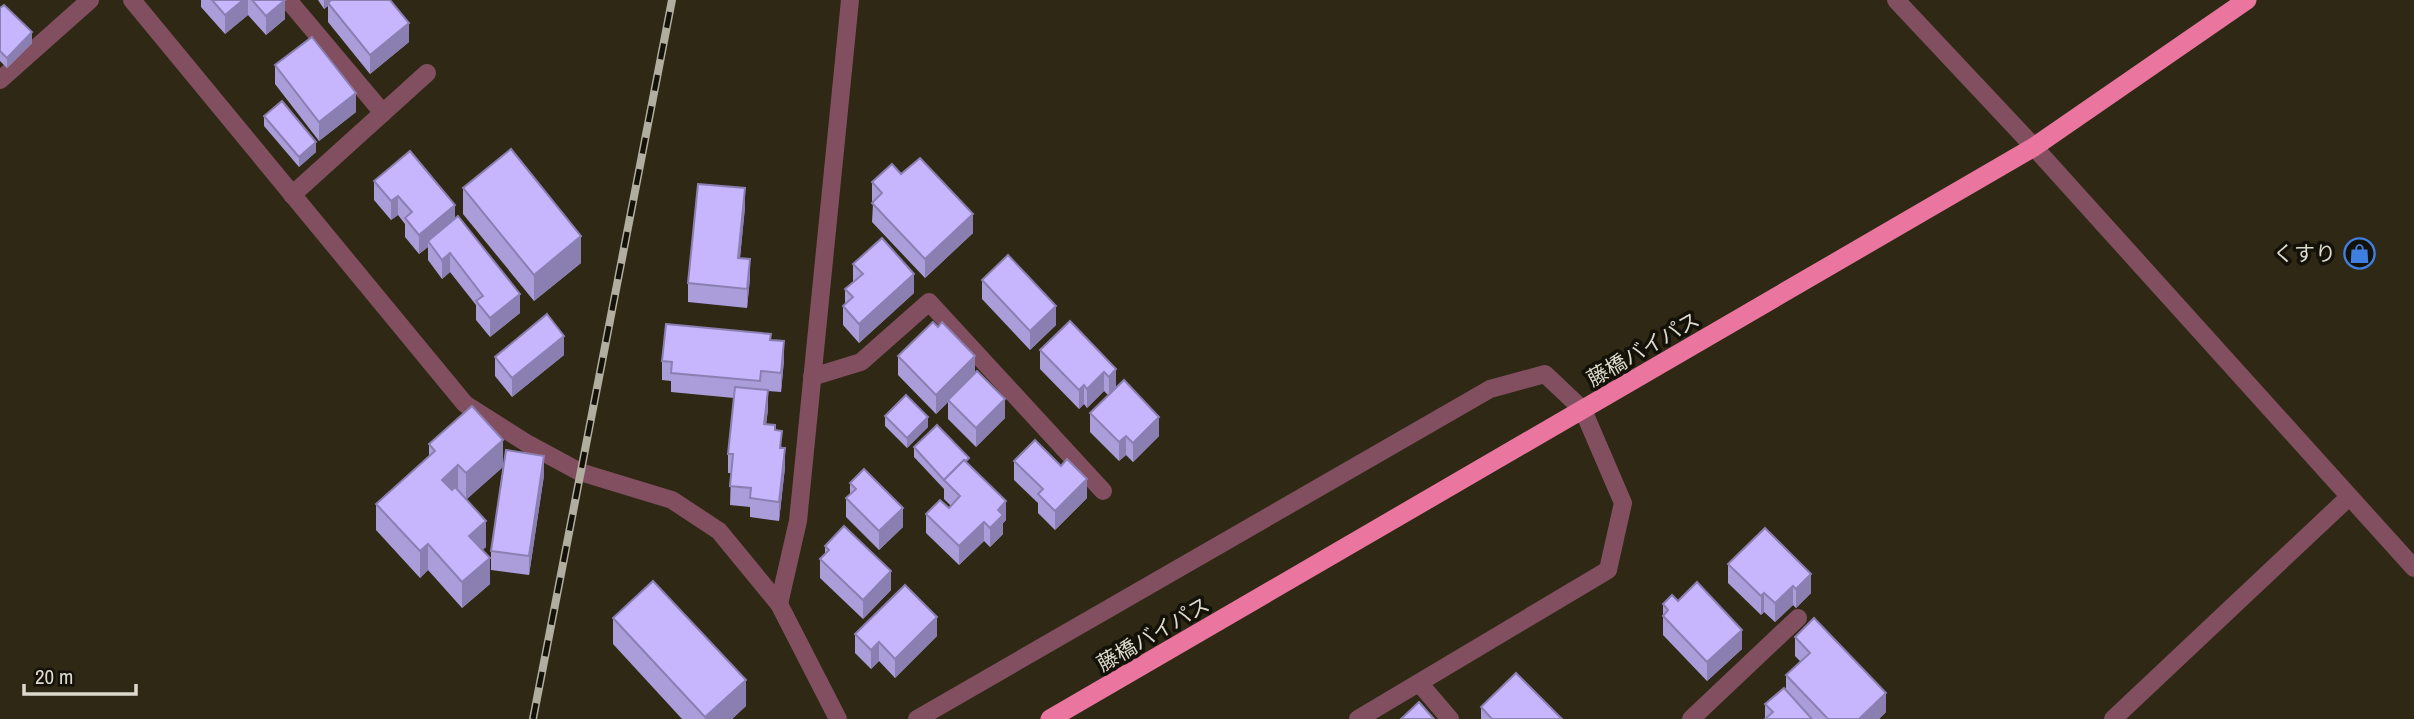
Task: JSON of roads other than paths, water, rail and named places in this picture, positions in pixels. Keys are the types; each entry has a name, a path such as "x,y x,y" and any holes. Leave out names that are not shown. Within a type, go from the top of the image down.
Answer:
{"highway":[{"name":"藤橋バイパス","path":"1050,719 2034,146 2247,0"}],"street":[{"path":"0,80 90,0"},
{"path":"132,0 466,404 528,444 580,472 672,500 719,531 779,604 838,719"},
{"path":"288,0 383,113"},
{"path":"779,604 798,521 850,0"},
{"path":"1896,0 2034,146 2414,568"},
{"path":"292,194 427,73"},
{"path":"812,377 861,362 929,302 1103,491"},
{"path":"917,719 1490,389 1545,374 1584,410 1623,503 1608,570 1358,719"},
{"path":"2113,719 2349,497"},
{"path":"1691,719 1798,618"},
{"path":"1420,684 1450,719"}],"railway":[{"path":"533,719 672,0"}],"place":[{"name":"くすり","path":"2359,253"}]}
